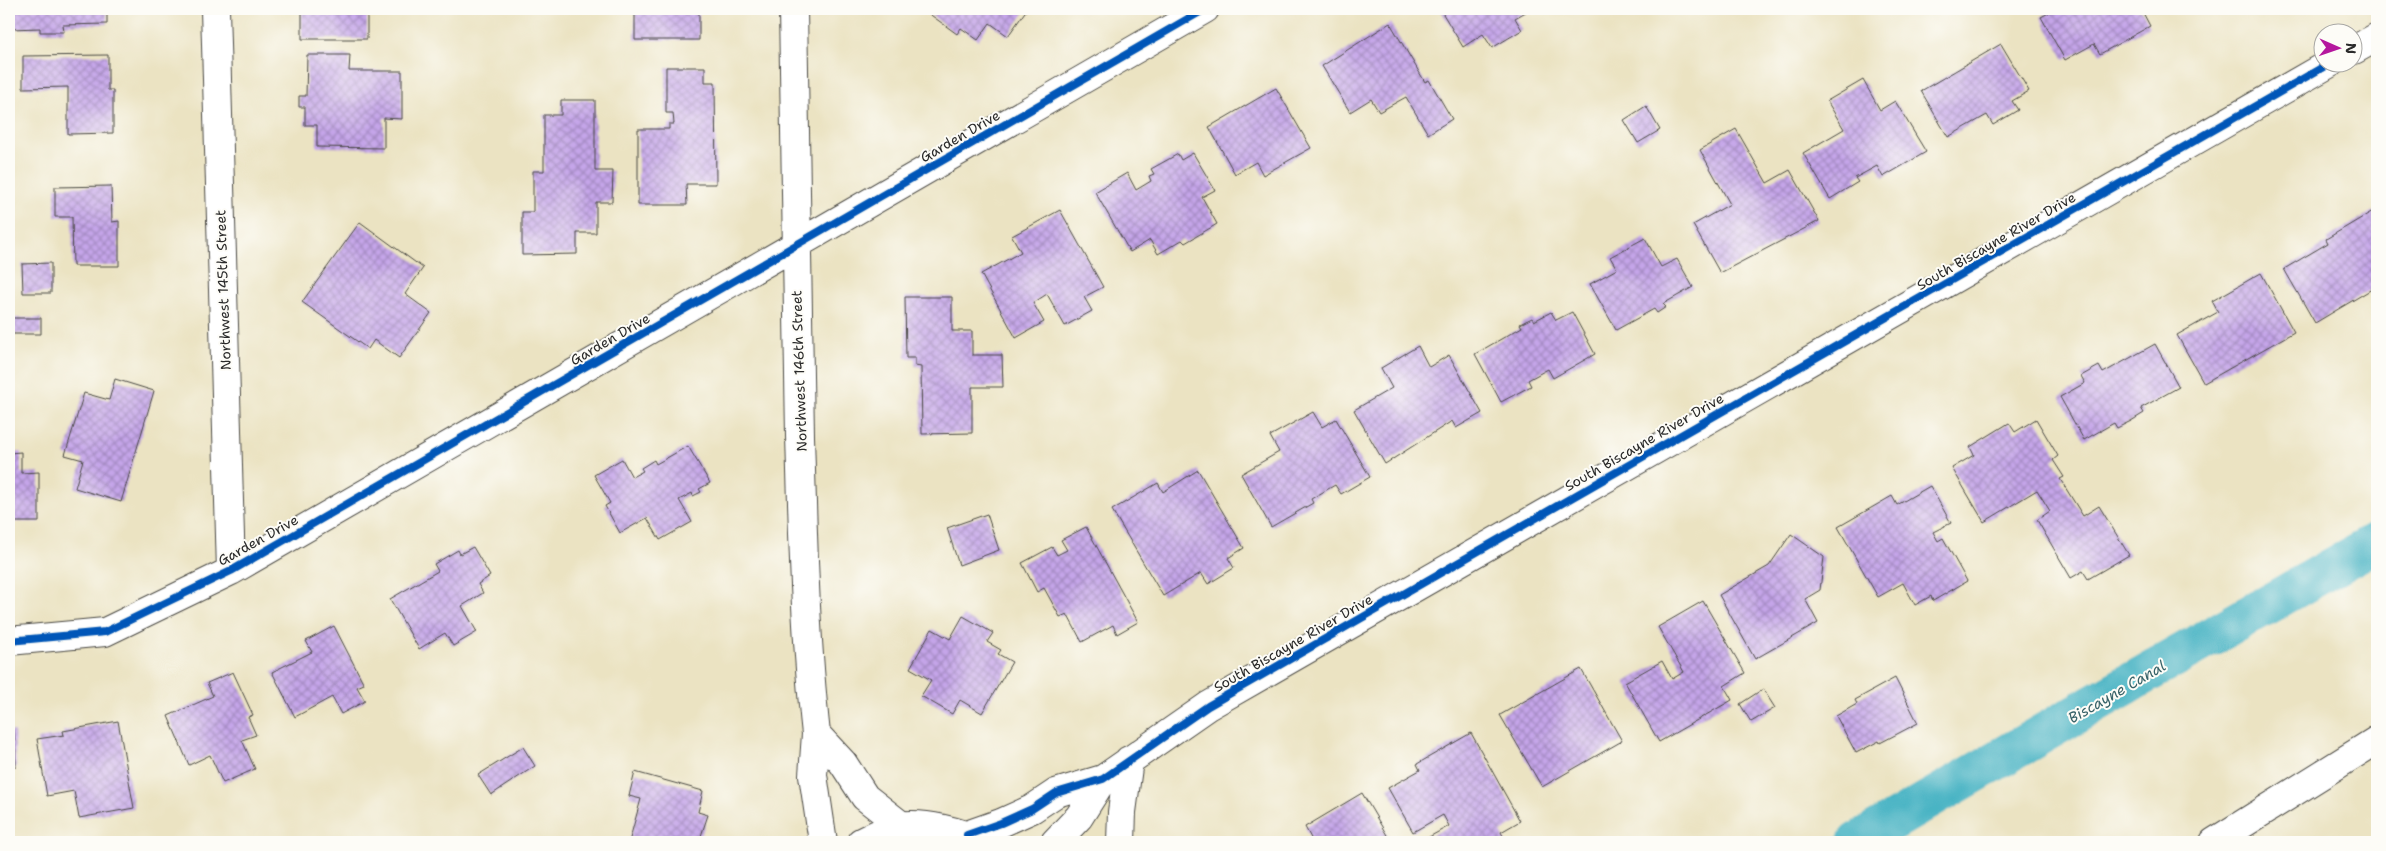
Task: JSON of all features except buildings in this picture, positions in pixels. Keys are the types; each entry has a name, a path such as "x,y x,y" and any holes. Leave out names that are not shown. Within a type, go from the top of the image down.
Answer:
{"street":[{"name":"Northwest 145th Street","path":"214,9 231,571"},
{"name":"Northwest 146th Street","path":"793,9 795,246 809,663 816,734 813,775 823,842"},
{"name":"Garden Drive","path":"9,641 104,632 231,571 1205,9"},
{"path":"2364,44 2377,37"},
{"name":"South Biscayne River Drive","path":"1055,842 1079,817 1104,779 1208,706 2315,72"},
{"path":"816,734 843,763 865,797 902,826"},
{"path":"2214,842 2377,740"},
{"path":"1121,842 1122,812 1129,760"},
{"name":"South Biscayne River Drive","path":"975,838 1056,793 1104,779"},
{"path":"861,842 883,831 902,826 975,838"}],"waterway":[{"name":"Biscayne Canal","path":"1857,842 2377,542"}],"cycle path":[{"path":"9,641 105,632 231,571 1205,9"},
{"path":"967,835 1032,809 1056,793 1103,779 1208,706 2315,72"}]}
